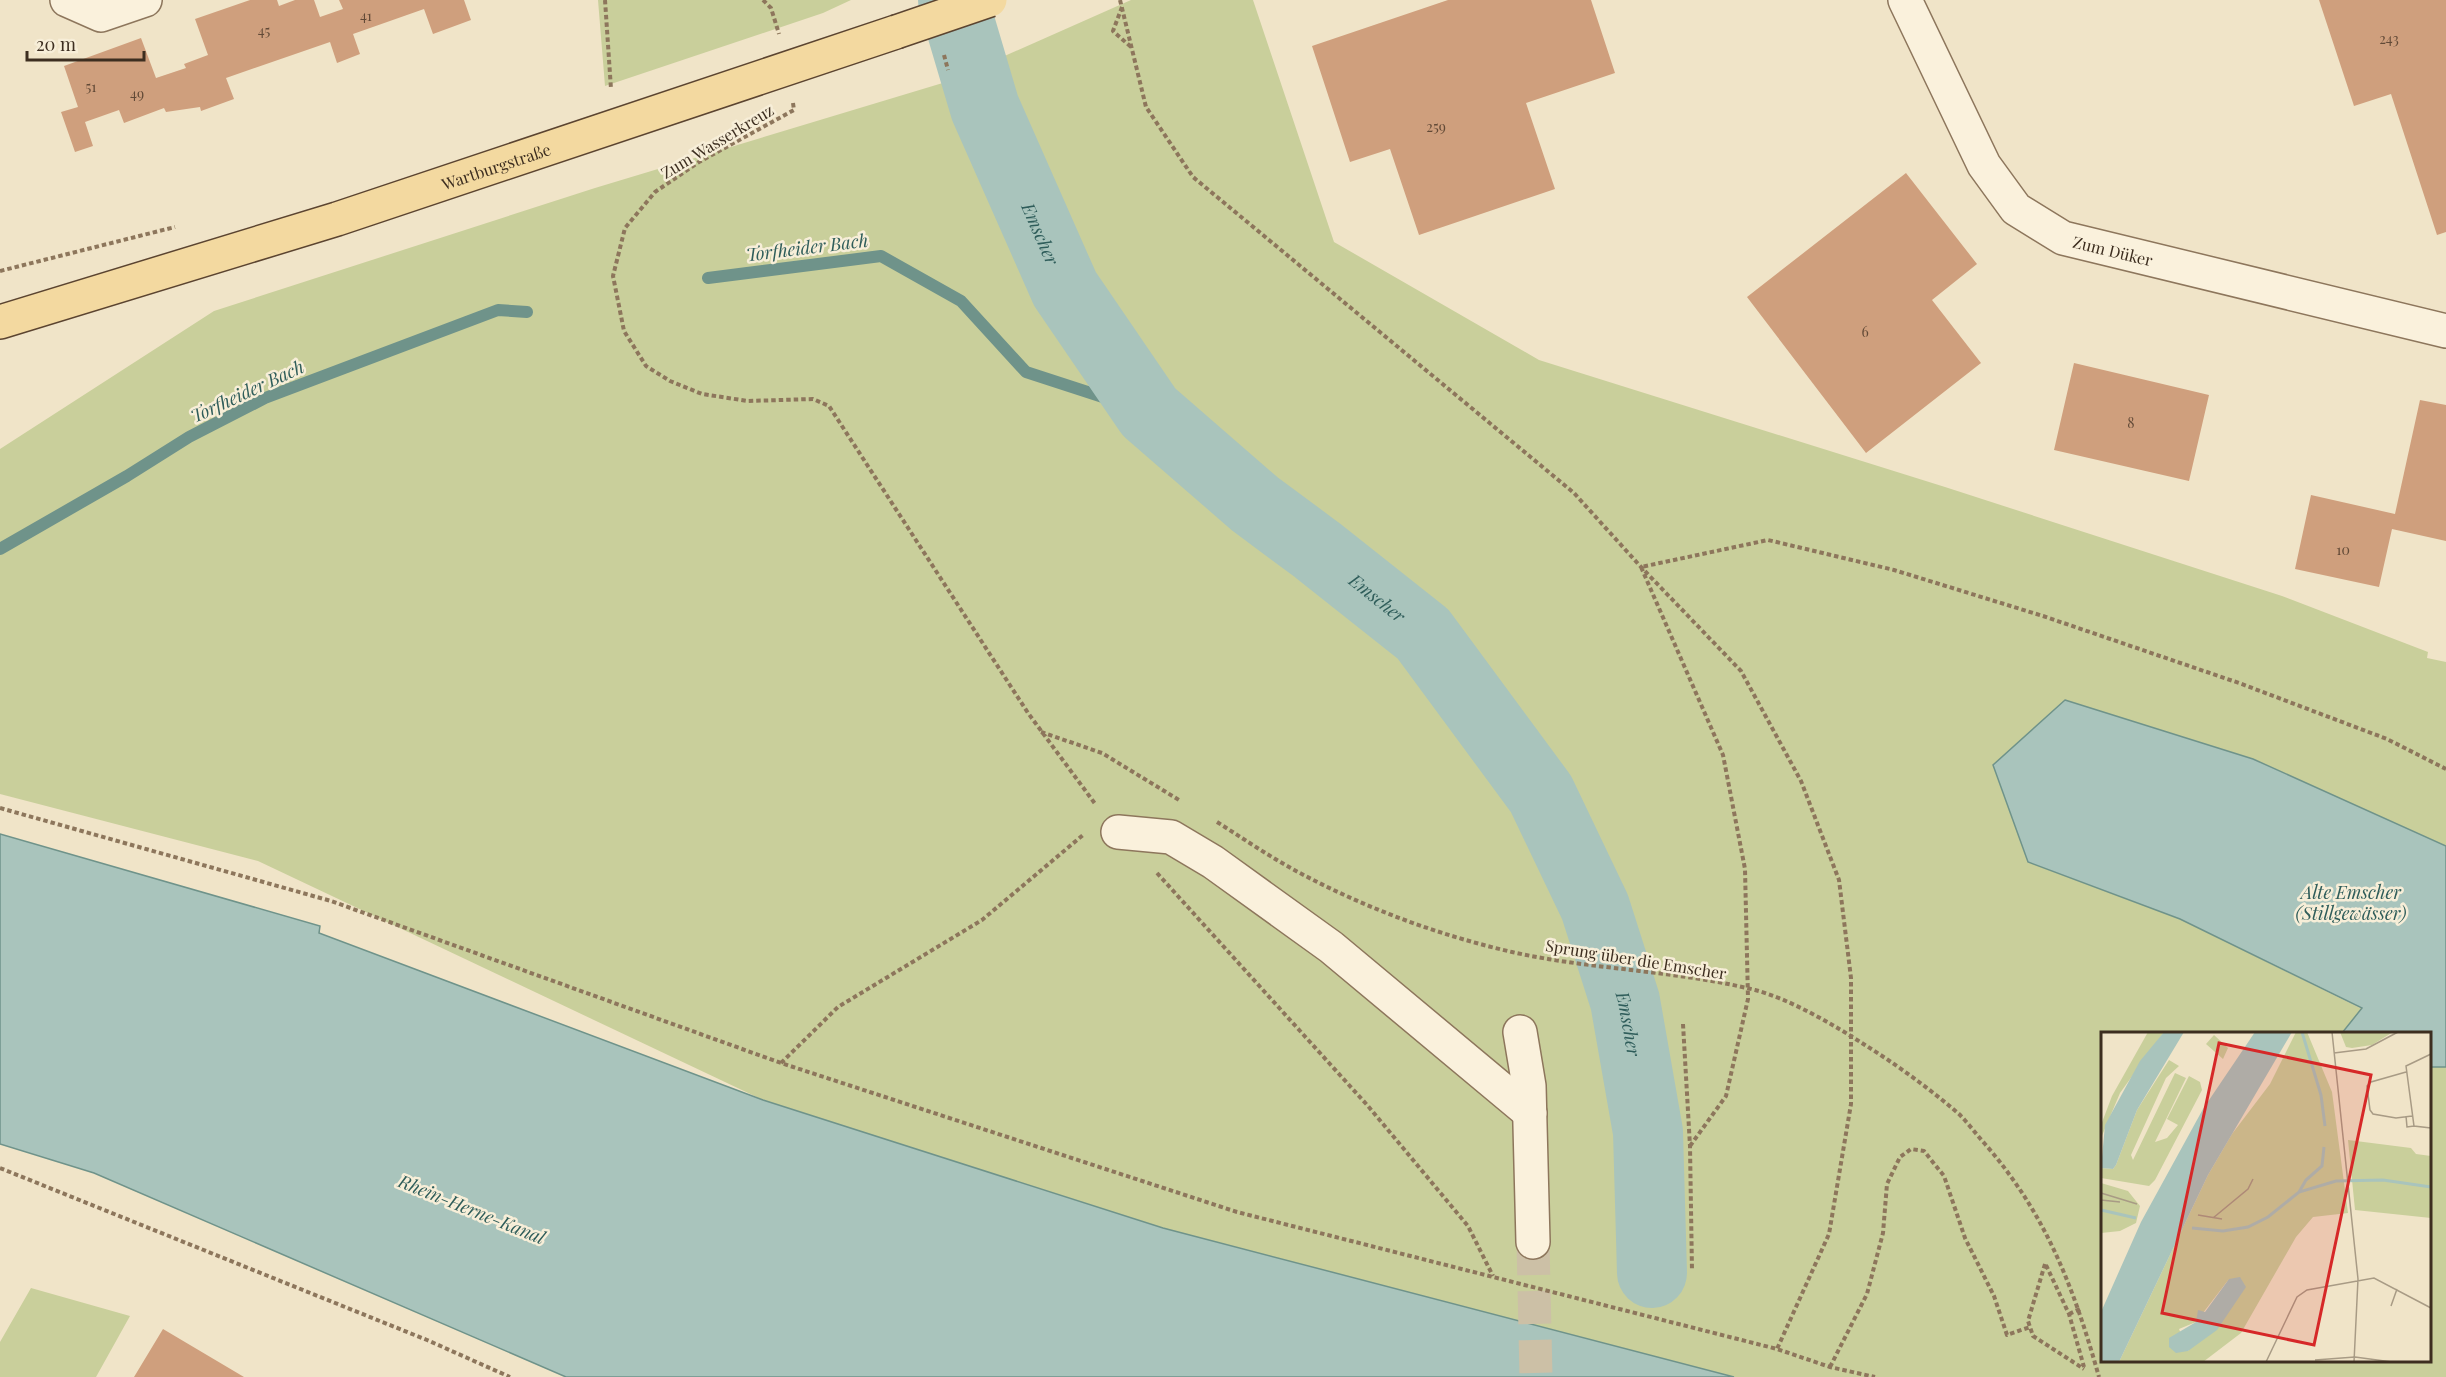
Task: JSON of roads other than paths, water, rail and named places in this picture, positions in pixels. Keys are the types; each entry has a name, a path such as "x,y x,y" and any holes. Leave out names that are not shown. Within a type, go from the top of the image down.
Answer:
{"main road":[{"name":"Wartburgstraße","path":"0,322 337,219 990,0"}],"street":[{"path":"67,0 101,15 145,0"},
{"name":"Zum Düker","path":"1905,0 1984,165 2016,209 2063,238 2446,331"},
{"path":"1112,824 1171,837 1214,862 1331,947 1530,1113"},
{"path":"1520,1032 1529,1086 1533,1242"}],"water":[{"name":"Alte Emscher (Stillgewässer)","path":"2065,700 2253,759 2446,846 2446,1067 2431,1067 2431,1032 2343,1032 2362,1008 2180,919 2028,862 1993,765"},
{"name":"Rhein-Herne-Kanal","path":"0,834 320,926 319,933 763,1100 1163,1228 1734,1377 566,1377 94,1173 0,1144"}],"waterway":[{"name":"Emscher","path":"953,0 985,108 1065,289 1149,412 1255,504 1423,634 1541,794 1595,907 1625,1001 1648,1132 1652,1273"},
{"name":"Torfheider Bach","path":"708,278 881,256 961,301 1026,372 1149,412"},
{"name":"Torfheider Bach","path":"0,549 127,476 189,437 265,398 498,310 527,312"}],"tunnel":[{"path":"1533,1242 1536,1377"}]}
